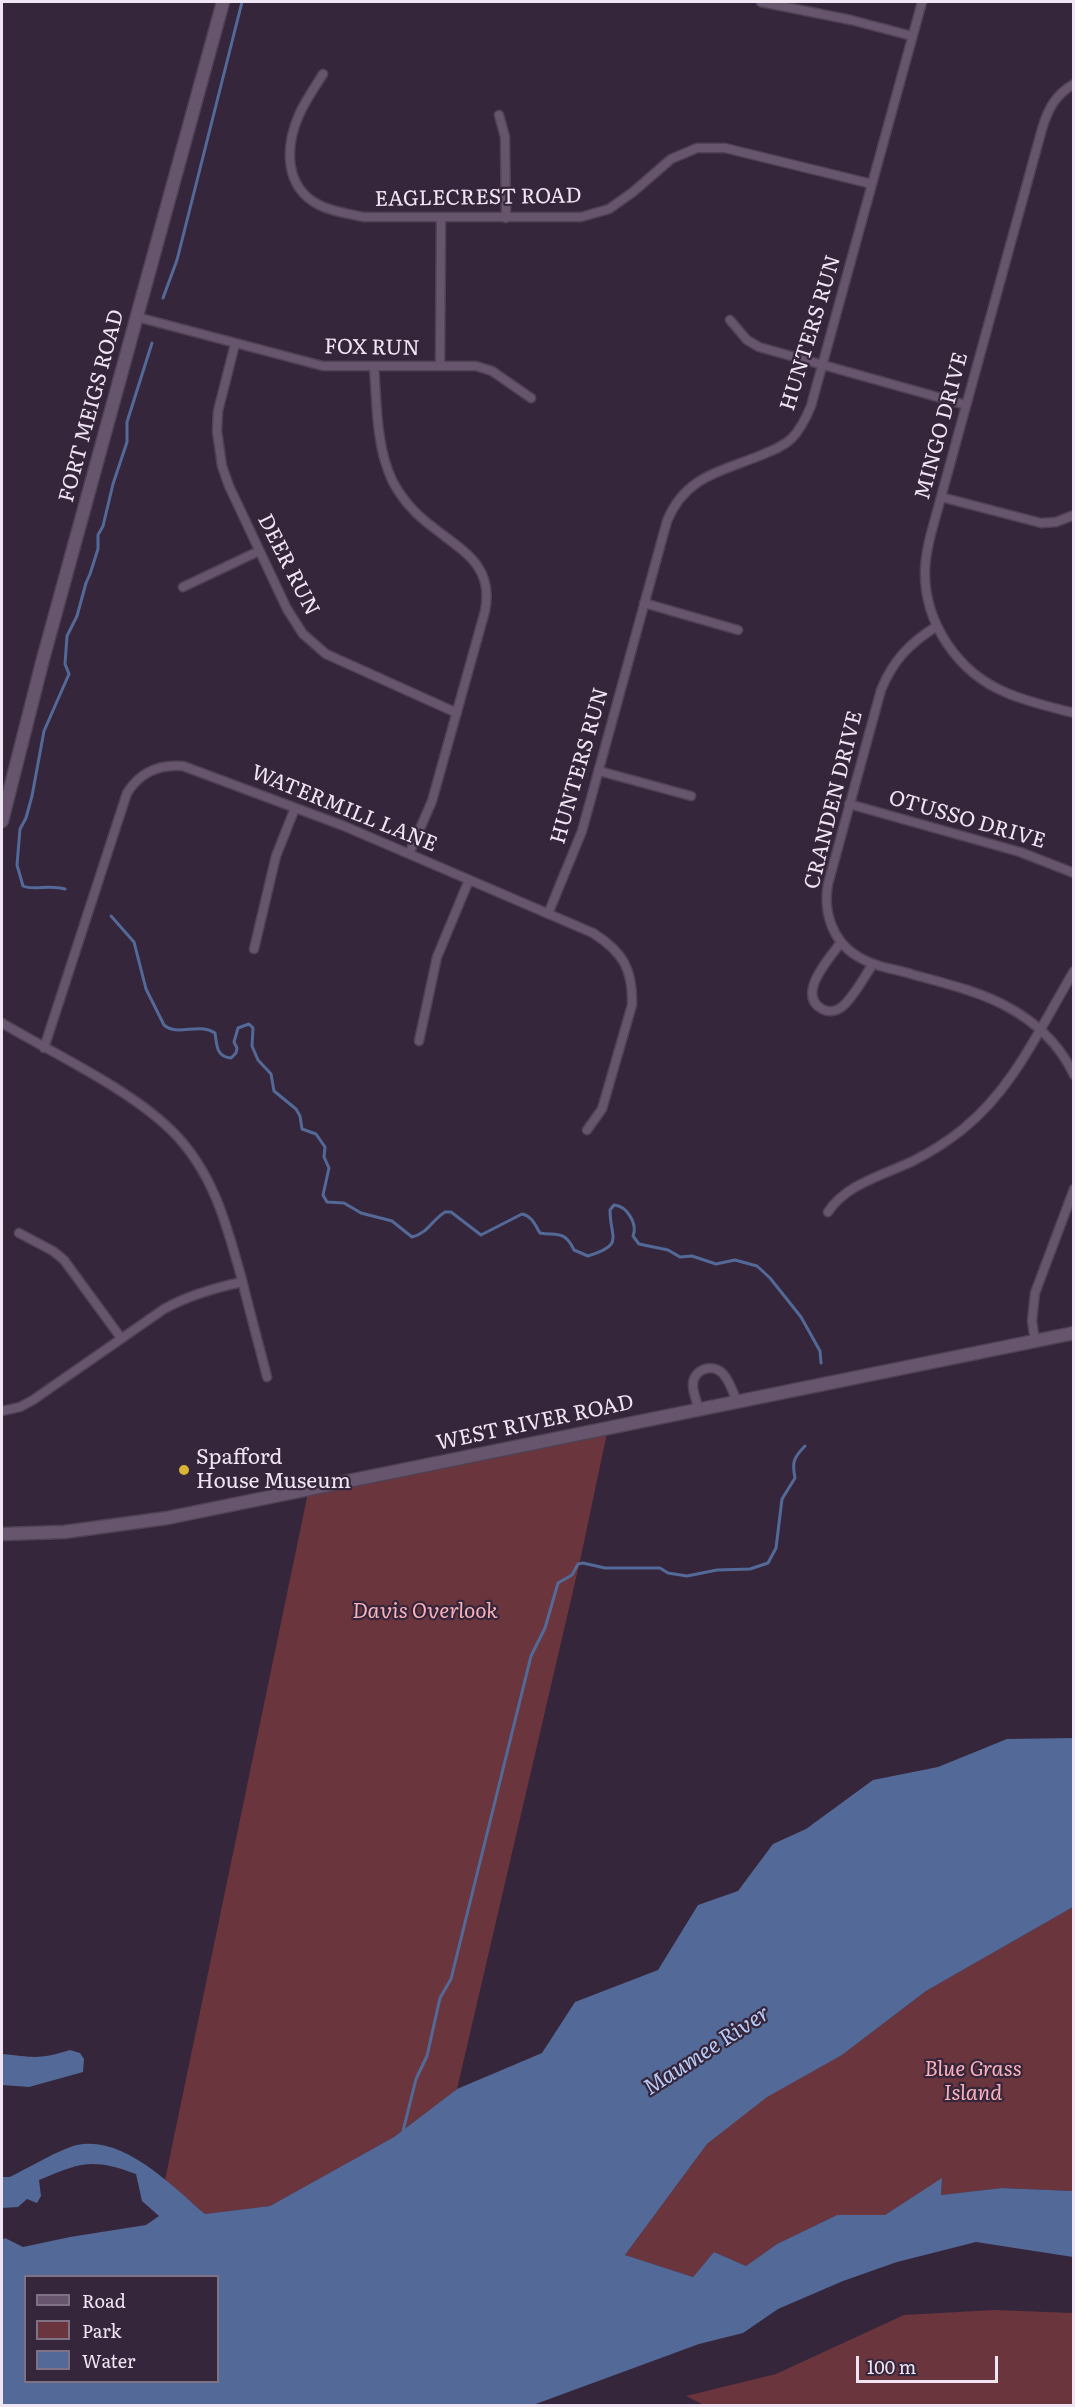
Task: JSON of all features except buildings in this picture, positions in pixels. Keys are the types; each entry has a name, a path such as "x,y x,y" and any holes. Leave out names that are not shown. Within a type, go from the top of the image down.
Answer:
{"main road":[{"name":"FORT MEIGS ROAD","path":"2,821 43,659 223,2"},
{"name":"WEST RIVER ROAD","path":"2,1534 64,1532 167,1518 1074,1333"}],"street":[{"path":"761,2 851,20 912,36"},
{"name":"HUNTERS RUN","path":"548,914 582,831 667,521 677,501 698,482 771,451 790,440 805,421 922,2"},
{"name":"EAGLECREST ROAD","path":"323,74 297,118 289,165 293,178 302,191 320,206 342,213 364,217 441,218 566,218 595,214 621,201 670,159 697,148 725,148 872,184"},
{"name":"MINGO DRIVE","path":"1074,84 1060,93 1048,111 941,497 926,557 925,571 930,606 937,627 960,661 987,683 1026,700 1074,713"},
{"path":"499,115 506,137 506,218"},
{"path":"440,366 441,218"},
{"name":"FOX RUN","path":"136,317 323,366 484,368 531,398"},
{"path":"730,320 747,340 759,347 966,405"},
{"name":"DEER RUN","path":"235,344 218,411 219,452 229,486 294,622 314,645 326,654 457,713"},
{"path":"374,367 381,439 393,481 404,499 418,515 470,555 485,581 487,596 485,611 432,801 409,854"},
{"path":"941,497 1041,523 1056,522 1074,515"},
{"path":"183,587 259,551"},
{"path":"644,603 738,630"},
{"name":"CRANDEN DRIVE","path":"937,627 919,637 902,652 886,676 872,718 832,866 826,899 830,922 841,942 858,957 873,964 990,998 1022,1014 1040,1028 1057,1047 1074,1075"},
{"name":"WATERMILL LANE","path":"44,1048 127,793 136,781 154,769 183,766 409,854 593,933 611,945 625,963 632,990 632,1005 602,1109 586,1130"},
{"path":"599,771 691,796"},
{"name":"OTUSSO DRIVE","path":"849,804 1020,852 1074,873"},
{"path":"254,949 271,875 295,808"},
{"path":"419,1041 437,957 469,880"},
{"path":"841,942 818,974 812,988 814,1002 821,1009 829,1011 842,1007 873,964"},
{"path":"828,1212 835,1201 846,1193 916,1160 963,1129 1004,1088 1074,971"},
{"path":"2,1023 137,1103 163,1123 186,1146 204,1173 219,1202 267,1377"},
{"path":"1035,1341 1032,1321 1035,1293 1074,1189"},
{"path":"19,1233 53,1251 64,1260 79,1277 121,1338"},
{"path":"2,1411 20,1407 33,1400 121,1338 183,1299 209,1289 242,1282"},
{"path":"699,1410 693,1386 694,1379 704,1369 711,1368 723,1373 737,1401"}],"green space":[{"name":"Davis Overlook","path":"608,1428 580,1561 457,2089 394,2137 270,2206 205,2214 165,2180 309,1488"},
{"name":"Blue Grass Island","path":"1073,1907 1073,2191 1002,2188 941,2195 942,2179 885,2215 837,2215 777,2244 746,2266 714,2252 693,2277 625,2255 707,2144 767,2096 842,2055 926,1991"},
{"path":"994,2310 1073,2313 1073,2405 706,2406 686,2396 776,2374 904,2315"}],"water":[{"name":"Maumee River","path":"1073,1738 1073,1907 926,1991 842,2055 767,2097 707,2144 625,2255 693,2277 714,2252 746,2266 777,2244 837,2215 885,2215 942,2178 941,2195 1002,2188 1073,2191 1073,2257 976,2242 897,2262 843,2281 778,2309 743,2333 699,2344 533,2405 2,2405 2,2240 5,2238 23,2247 146,2225 159,2216 142,2201 136,2174 109,2166 87,2164 77,2166 39,2180 41,2196 37,2203 27,2199 18,2207 2,2208 2,2177 10,2177 70,2147 95,2144 130,2155 163,2178 205,2214 270,2206 394,2137 457,2089 542,2053 575,2002 658,1970 698,1905 738,1891 773,1844 806,1829 873,1780 938,1767 1007,1739"},
{"path":"70,2050 80,2053 84,2059 83,2072 29,2087 2,2085 2,2054 36,2057"}],"waterway":[{"path":"163,298 177,260 242,2"},
{"path":"65,889 23,886 17,865 20,829 26,818 32,796 44,731 69,674 65,664 67,636 77,616 98,549 98,535 103,526 113,484 127,442 127,422 152,343"},
{"path":"111,916 134,942 146,989 164,1025 175,1030 209,1030 215,1033 220,1053 231,1058 236,1053 237,1048 234,1042 238,1028 249,1024 253,1028 252,1046 258,1060 271,1074 274,1091 296,1109 300,1116 302,1129 316,1134 325,1147 324,1157 329,1168 323,1195 327,1202 344,1203 361,1213 392,1221 412,1237 422,1233 445,1212 451,1212 481,1235 522,1214 531,1219 540,1233 564,1237 574,1250 588,1256 600,1252 611,1244 613,1234 610,1210 614,1205 619,1206 633,1221 633,1236 639,1244 668,1250 680,1257 692,1256 716,1264 735,1260 757,1266 770,1278 801,1317 820,1351 821,1363"},
{"path":"403,2131 416,2079 427,2056 440,1998 451,1979 531,1656 545,1628 558,1583 572,1575 578,1564 583,1563 605,1568 660,1568 668,1573 687,1576 717,1570 750,1569 768,1563 776,1548 782,1499 795,1478 796,1457 805,1446"}],"place":[{"name":"Spafford House Museum","path":"184,1470"}]}
